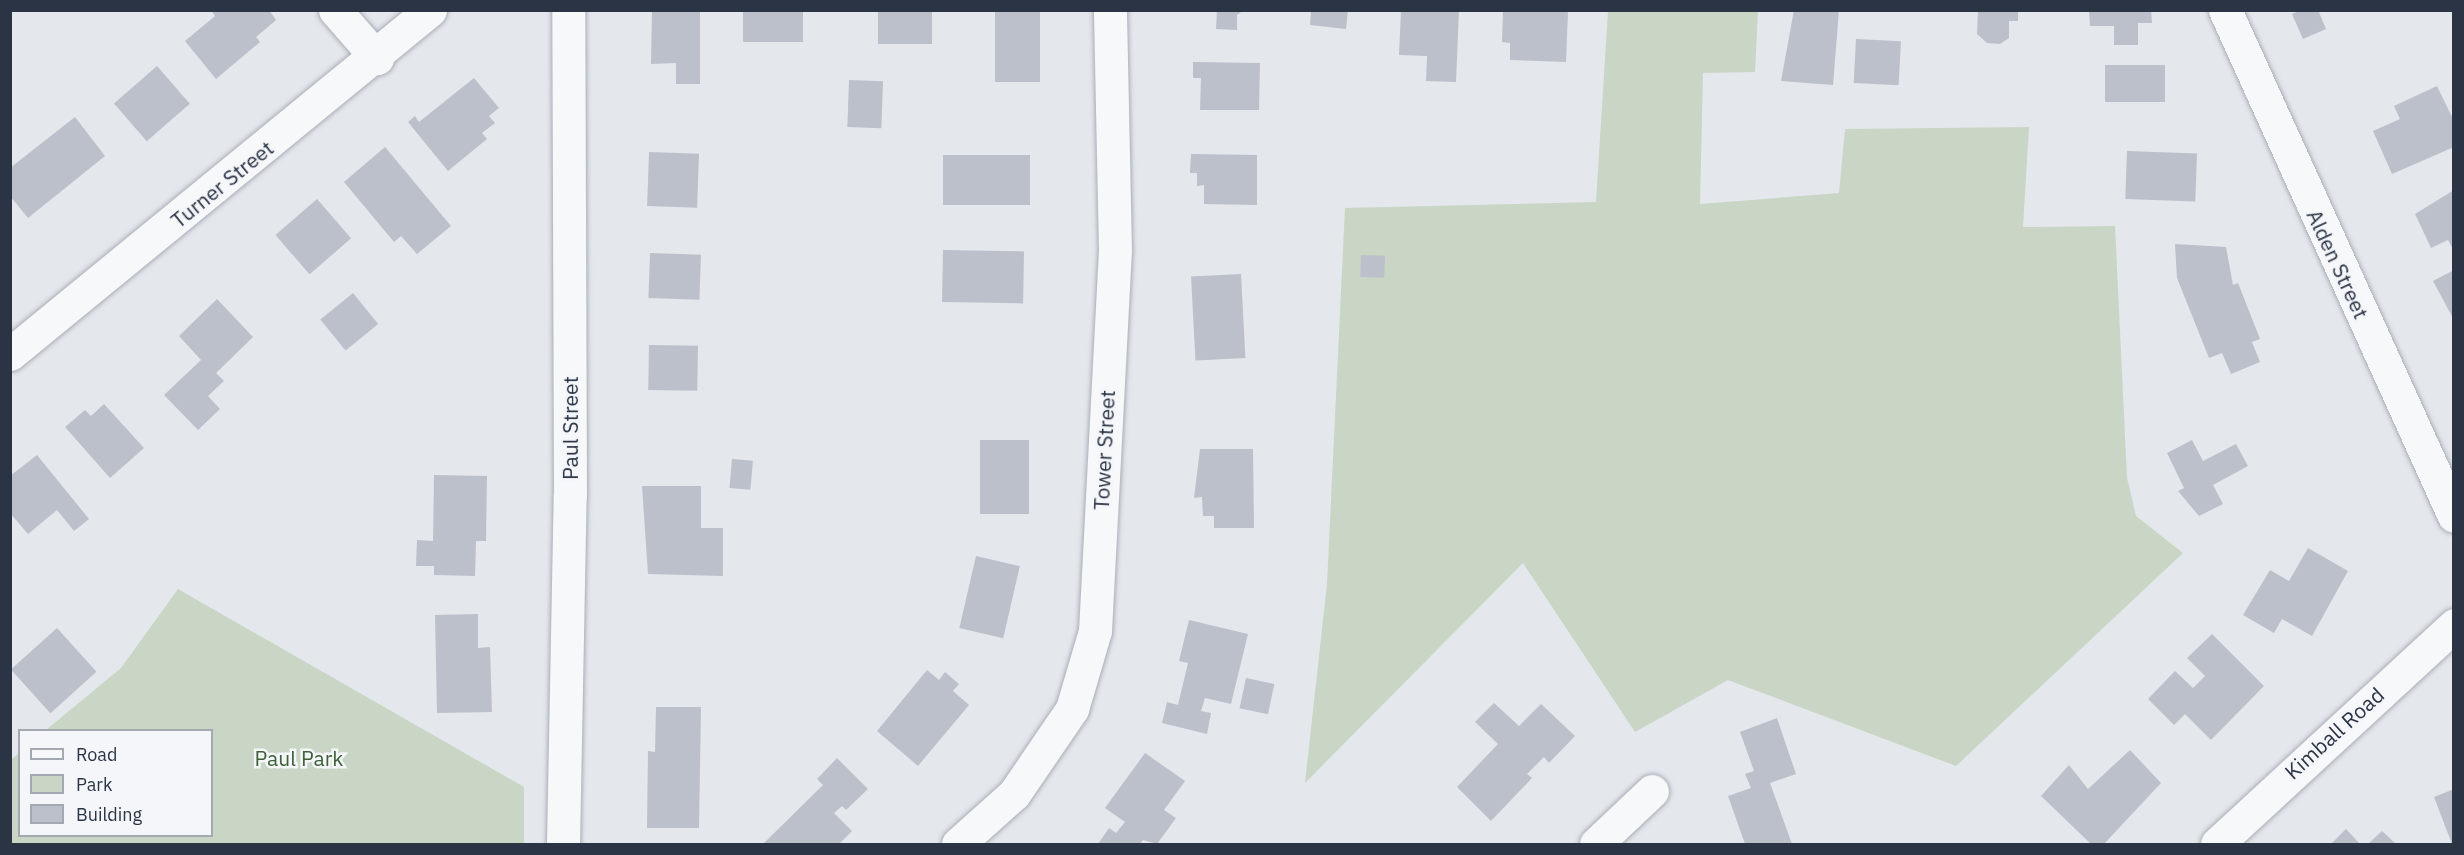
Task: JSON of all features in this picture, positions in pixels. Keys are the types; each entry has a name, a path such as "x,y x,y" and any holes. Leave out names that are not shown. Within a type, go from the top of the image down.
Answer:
{"street":[{"path":"335,10 377,58"},
{"name":"Turner Street","path":"10,354 377,58 430,10"},
{"name":"Paul Street","path":"563,844 570,495 568,10"},
{"name":"Tower Street","path":"958,844 1014,794 1072,709 1095,631 1114,251 1110,10"},
{"name":"Alden Street","path":"2225,10 2454,516"},
{"name":"Kimball Road","path":"2217,844 2454,625"},
{"path":"1596,844 1652,790"}],"green space":[{"path":"1608,11 1758,11 1755,72 1703,73 1700,204 1839,193 1845,129 2029,127 2023,227 2115,226 2127,478 2136,516 2183,553 1956,766 1728,680 1635,732 1523,563 1305,783 1327,584 1345,208 1596,202"},
{"name":"Paul Park","path":"178,589 524,787 524,844 11,844 11,760 18,754 18,837 213,837 213,729 47,729 121,668"}],"building":[{"path":"211,10 269,10 276,20 256,37 260,42 216,79 185,41 215,16"},
{"path":"652,10 700,10 700,84 676,84 676,63 651,64"},
{"path":"743,10 803,10 803,42 743,42"},
{"path":"878,10 932,10 932,44 878,44"},
{"path":"995,10 1040,10 1040,82 995,82"},
{"path":"1217,10 1244,10 1237,15 1237,30 1216,29"},
{"path":"1311,10 1348,10 1346,29 1310,25"},
{"path":"1401,10 1459,10 1456,82 1426,81 1427,56 1399,55"},
{"path":"1503,10 1568,12 1566,62 1510,60 1510,43 1502,42"},
{"path":"1794,10 1839,10 1833,85 1781,81"},
{"path":"1978,10 2018,10 2018,21 2009,21 2009,38 2000,44 1987,43 1977,34"},
{"path":"2089,10 2151,10 2152,23 2138,23 2138,45 2114,45 2114,26 2090,26"},
{"path":"2301,10 2318,10 2326,29 2303,39 2292,14"},
{"path":"1856,39 1901,41 1899,85 1854,83"},
{"path":"1193,62 1260,63 1259,110 1200,110 1201,78 1193,78"},
{"path":"2105,65 2165,65 2165,102 2105,102"},
{"path":"157,66 190,104 147,141 114,103"},
{"path":"474,78 499,108 489,116 495,123 482,133 487,139 448,171 408,122 415,116 419,122"},
{"path":"849,80 883,81 881,128 847,127"},
{"path":"2437,86 2454,121 2454,147 2392,174 2373,131 2400,119 2394,106"},
{"path":"75,117 105,156 28,218 10,196 10,168"},
{"path":"385,147 451,226 417,254 401,236 394,242 344,182"},
{"path":"2127,151 2197,153 2195,201 2125,199"},
{"path":"649,152 699,154 697,208 647,206"},
{"path":"1191,154 1257,155 1257,205 1204,204 1204,185 1197,186 1197,173 1190,173"},
{"path":"943,155 1030,155 1030,205 943,205"},
{"path":"2454,190 2454,251 2448,240 2431,248 2415,214"},
{"path":"317,199 351,238 310,274 275,235"},
{"path":"2175,244 2226,247 2233,285 2238,283 2260,339 2252,342 2260,362 2231,374 2222,353 2209,358 2177,278"},
{"path":"943,250 1024,251 1023,303 942,302"},
{"path":"650,253 701,255 699,300 648,298"},
{"path":"1361,255 1385,256 1384,278 1360,277"},
{"path":"2454,270 2454,320 2433,281"},
{"path":"1241,274 1245,358 1195,361 1191,277"},
{"path":"353,293 378,324 346,351 320,319"},
{"path":"217,299 253,337 216,373 224,381 208,396 220,409 198,430 164,395 201,360 179,336"},
{"path":"649,345 698,346 697,391 648,390"},
{"path":"104,404 144,448 110,478 65,427 85,410 91,416"},
{"path":"980,440 1029,440 1029,514 980,514"},
{"path":"2192,440 2203,461 2236,444 2248,466 2213,485 2223,504 2199,516 2178,491 2184,488 2167,453"},
{"path":"1200,449 1253,449 1254,528 1214,528 1214,516 1203,516 1202,497 1194,498"},
{"path":"37,455 89,519 74,531 57,510 28,534 10,513 10,476"},
{"path":"732,459 753,461 750,490 729,488"},
{"path":"434,475 487,476 486,541 476,541 475,576 434,575 434,566 416,566 417,540 433,541"},
{"path":"642,486 701,486 701,528 723,528 723,576 648,574"},
{"path":"2308,548 2348,571 2312,636 2282,619 2274,633 2243,615 2270,570 2289,581"},
{"path":"976,556 1020,566 1003,638 959,628"},
{"path":"478,614 478,648 490,647 492,712 437,713 435,615"},
{"path":"1189,620 1248,634 1231,704 1205,698 1201,711 1211,713 1207,734 1162,723 1167,702 1178,705 1188,663 1179,661"},
{"path":"57,628 96,672 50,713 11,669"},
{"path":"2212,634 2264,686 2211,740 2185,714 2174,725 2148,699 2175,671 2193,688 2205,676 2187,658"},
{"path":"927,670 939,680 945,672 959,684 953,691 969,705 918,766 877,731"},
{"path":"1246,678 1274,684 1268,714 1240,708"},
{"path":"1494,703 1519,726 1541,704 1575,736 1549,763 1544,757 1527,774 1532,778 1491,821 1457,787 1498,744 1475,722"},
{"path":"656,707 701,707 699,828 647,828 648,751 655,752"},
{"path":"1777,718 1796,774 1770,783 1792,844 1745,844 1728,796 1751,788 1745,774 1754,771 1740,732"},
{"path":"2130,750 2161,783 2104,844 2091,844 2041,796 2069,765 2088,789"},
{"path":"1145,753 1185,781 1164,810 1176,818 1157,844 1143,840 1140,844 1098,844 1109,828 1116,833 1125,822 1105,808"},
{"path":"837,758 868,789 846,810 842,806 834,813 852,831 839,844 763,844 823,785 817,779"},
{"path":"2454,789 2454,844 2452,844 2434,797"},
{"path":"2346,829 2360,844 2331,844"},
{"path":"2382,831 2396,844 2368,844"}]}
